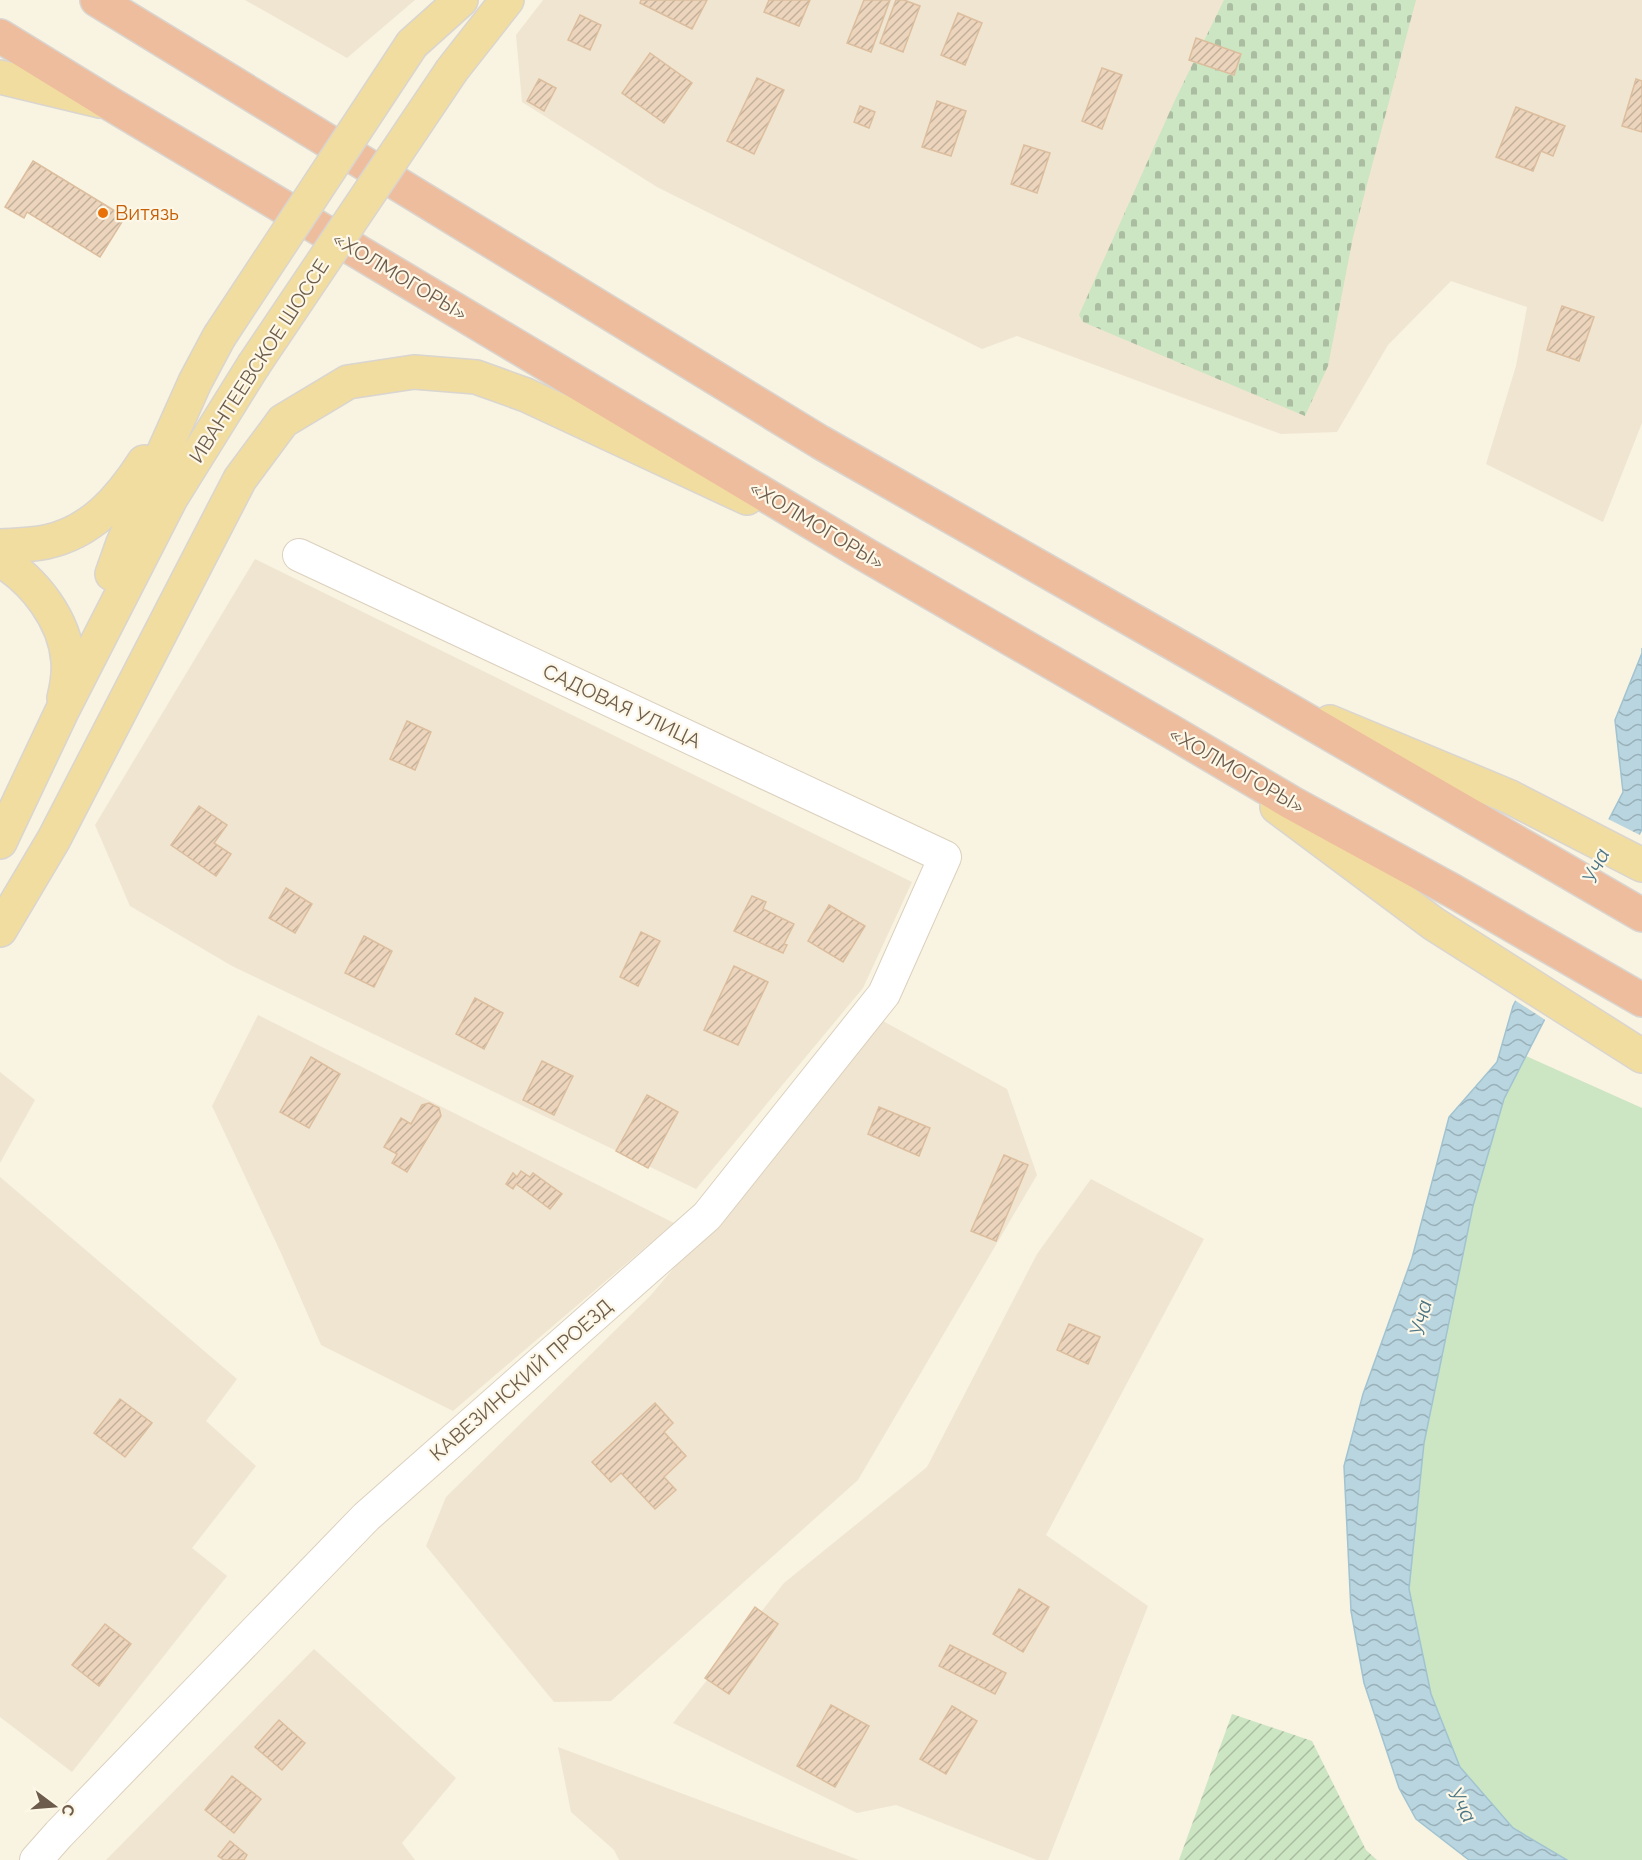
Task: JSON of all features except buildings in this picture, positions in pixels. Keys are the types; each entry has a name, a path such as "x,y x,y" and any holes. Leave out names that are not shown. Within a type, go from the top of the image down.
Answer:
{"highway":[{"path":"97,0 820,442 1255,690 1642,915"},
{"name":"«ХОЛМОГОРЫ»","path":"0,36 866,555 1292,803 1453,891 1642,1000"}],"main road":[{"name":"ИВАНТЕЕВСКОЕ ШОССЕ","path":"62,711 123,543 195,382 219,338 412,44 461,0"},
{"name":"ИВАНТЕЕВСКОЕ ШОССЕ","path":"0,842 62,711 171,498 252,366 452,70 507,0"},
{"path":"0,77 109,103"},
{"path":"0,930 59,829 240,479 283,421 348,382 414,372 476,377 526,395 866,555"},
{"path":"0,546 46,542 68,535 94,521 116,501 132,481 195,382"},
{"path":"0,560 38,593 61,632 68,662 62,711"},
{"path":"1255,690 1508,796 1642,865"},
{"path":"1196,746 1434,924 1634,1052"}],"street":[{"name":"САДОВАЯ УЛИЦА","path":"299,555 945,857"},
{"name":"КАВЕЗИНСКИЙ ПРОЕЗД","path":"36,1860 366,1517 707,1216 885,994 945,857"}],"shaded area":[{"path":"245,0 415,0 347,58"},
{"path":"543,0 1642,0 1642,423 1603,522 1486,464 1516,366 1527,307 1451,281 1388,345 1337,432 1281,434 1017,336 982,349 657,187 522,102 516,35"},
{"path":"255,559 912,882 863,988 696,1189 232,966 130,906 95,825"},
{"path":"258,1015 674,1223 453,1411 321,1345 212,1106"},
{"path":"883,1021 1007,1089 1037,1175 858,1480 611,1701 554,1702 426,1546 446,1497 651,1295"},
{"path":"0,1072 35,1100 0,1163"},
{"path":"0,1177 237,1379 206,1421 256,1466 192,1548 227,1576 72,1772 0,1717"},
{"path":"1091,1179 1204,1239 1046,1535 1148,1606 1048,1860 1037,1860 896,1805 857,1813 673,1723 784,1583 927,1467 1037,1254"},
{"path":"314,1649 456,1778 402,1843 415,1860 106,1860"},
{"path":"558,1747 859,1860 619,1860 614,1850 571,1812"}],"green space":[{"path":"1224,0 1416,0 1353,237 1328,366 1305,416 1083,322 1079,315 1175,100"},
{"path":"1526,1056 1642,1108 1642,1860 1567,1860 1513,1828 1460,1767 1431,1694 1409,1589 1424,1443 1473,1206 1504,1098"},
{"path":"1232,1714 1312,1741 1366,1850 1377,1860 1179,1860"}],"water":[{"name":"Уча","path":"1642,653 1642,829 1504,1099 1473,1206 1424,1443 1409,1589 1431,1694 1460,1767 1513,1828 1567,1860 1469,1860 1416,1819 1399,1788 1364,1683 1351,1611 1344,1466 1363,1394 1412,1258 1449,1117 1497,1062 1513,1006 1623,792 1615,720"}],"pier":[{"path":"1606,818 1642,836 1547,1021 1513,999"}],"place":[{"name":"Витязь","path":"103,213"}]}
